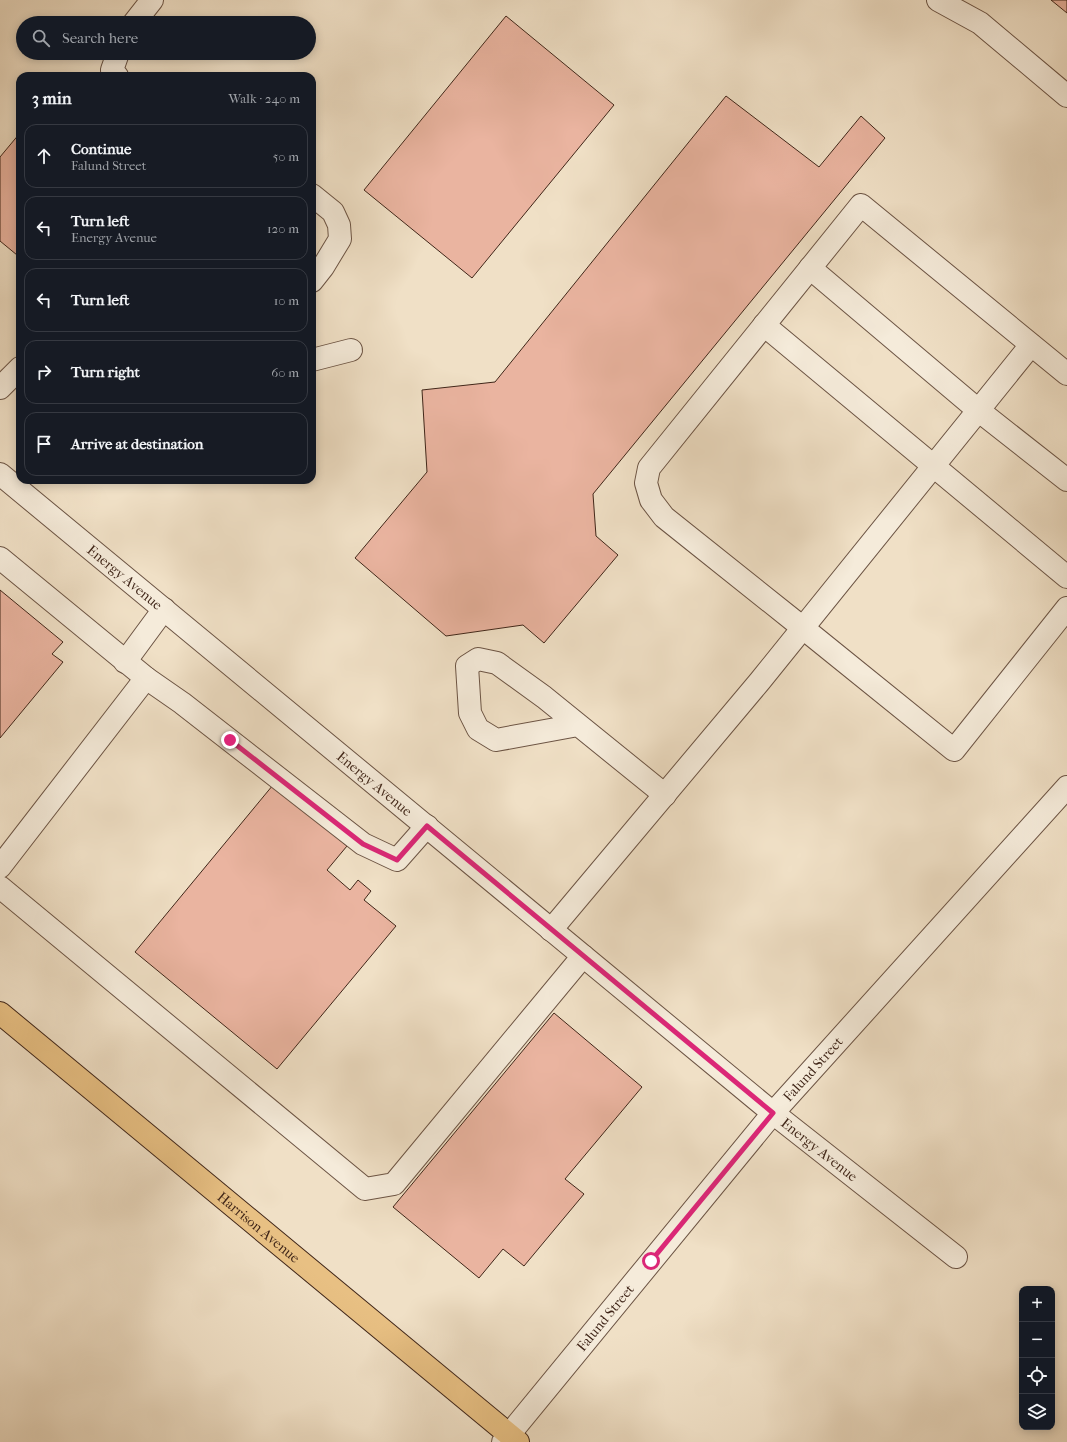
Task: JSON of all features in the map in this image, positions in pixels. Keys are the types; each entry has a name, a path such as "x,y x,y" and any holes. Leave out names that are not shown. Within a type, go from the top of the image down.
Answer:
{"main road":[{"name":"Harrison Avenue","path":"0,1013 510,1440"}],"street":[{"path":"139,16 152,0"},
{"path":"938,0 980,23 1067,96"},
{"path":"114,72 112,70 116,60"},
{"path":"316,197 333,212 339,225 340,239 316,276"},
{"path":"1067,374 861,205 649,468 646,483 651,500 664,517 954,750 1067,608"},
{"path":"810,268 978,410 1067,480"},
{"path":"764,325 1067,577"},
{"path":"551,930 804,628 1031,345"},
{"path":"316,359 351,350"},
{"name":"Energy Avenue","path":"0,474 773,1113 956,1257"},
{"path":"0,558 125,662 182,703 363,844 397,860 427,826"},
{"path":"125,662 164,609"},
{"path":"578,725 496,740 478,729 470,713 467,666 478,659 497,663 544,697 665,795"},
{"path":"0,867 146,678"},
{"name":"Falund Street","path":"510,1440 773,1113 1067,787"},
{"path":"0,887 365,1189 394,1184 583,956"}],"building":[{"path":"1051,0 1067,0 1067,13"},
{"path":"506,16 614,105 472,278 364,190"},
{"path":"726,96 819,167 861,116 885,138 593,494 596,536 618,555 544,643 523,625 446,636 355,558 427,472 422,390 495,382"},
{"path":"16,138 16,254 0,241 0,157"},
{"path":"0,590 63,642 52,654 63,662 0,738"},
{"path":"273,785 347,846 327,870 350,890 358,880 371,891 364,900 396,926 277,1069 135,952"},
{"path":"554,1013 642,1087 565,1179 584,1194 524,1266 503,1249 479,1278 393,1207"}],"route":[{"path":"230,740 363,844 397,860 427,826 773,1113 651,1261"}]}
